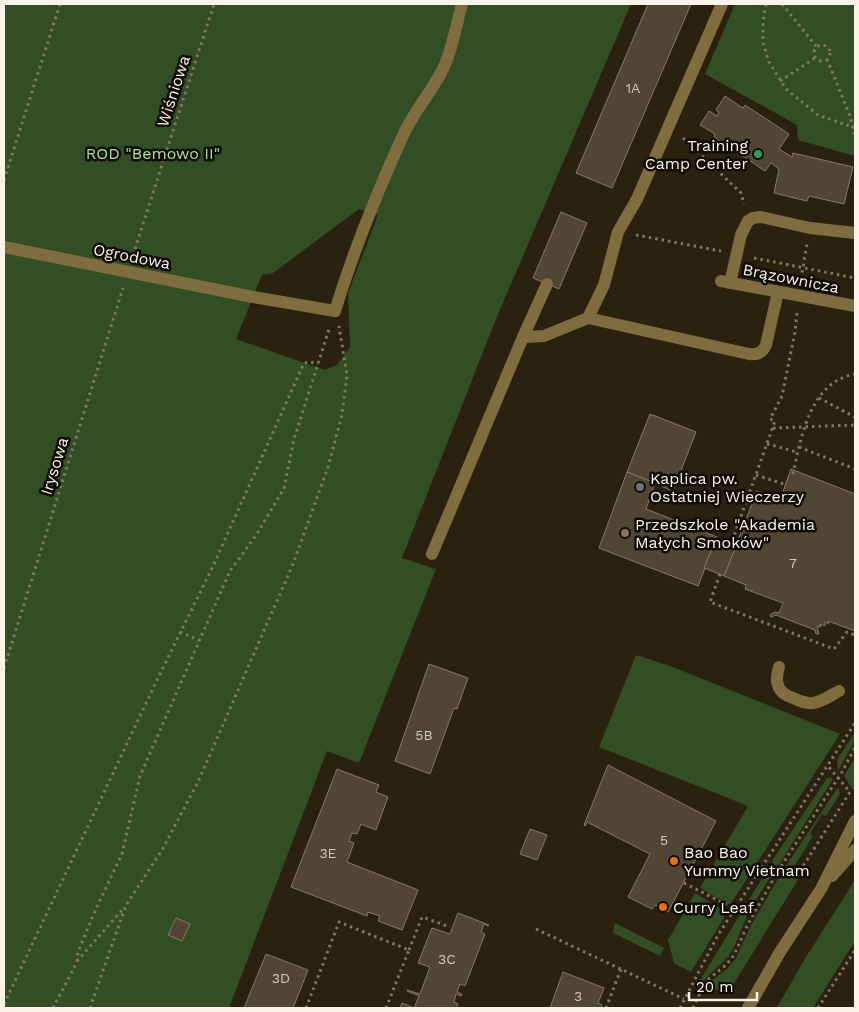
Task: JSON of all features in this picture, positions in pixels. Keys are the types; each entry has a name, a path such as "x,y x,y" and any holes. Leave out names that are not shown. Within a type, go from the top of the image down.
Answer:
{"street":[{"path":"335,311 348,268 374,202 407,129 442,71 462,4"},
{"path":"588,318 604,285 618,232 637,199 722,4"},
{"path":"748,222 753,218 761,217 810,228 855,233"},
{"name":"Brązownicza","path":"748,222 741,235 726,282 855,306"},
{"name":"Ogrodowa","path":"4,246 254,297 335,311"},
{"path":"432,554 547,284"},
{"path":"523,337 544,336 588,318 756,354 762,351 766,345 778,292"},
{"path":"779,667 776,678 777,686 781,692 788,696 812,703 839,691"},
{"path":"748,1008 780,952 821,889 855,821"},
{"path":"821,889 855,850"}],"path":[{"path":"4,180 60,4"},
{"name":"Wiśniowa","path":"128,272 214,4"},
{"path":"766,4 763,22 763,43 769,62 786,89 818,115 854,127"},
{"path":"782,4 816,46"},
{"path":"822,44 828,47 830,53 827,59 821,61 816,58 813,52 816,46 822,44"},
{"path":"780,80 816,58"},
{"path":"827,59 854,127 855,137"},
{"path":"681,136 741,193 748,222"},
{"path":"730,547 773,428 775,421 770,419 782,396 795,332 802,268 810,228"},
{"name":"Irysowa","path":"4,668 128,272"},
{"path":"77,962 78,952 95,911 122,854 140,776 230,571 257,534 284,488 294,439 335,311"},
{"path":"53,1008 77,962 126,905 162,850 198,782 293,564 328,468 342,415 347,375 342,338 335,311"},
{"path":"4,1004 214,564 304,363 318,364"},
{"path":"793,474 798,450 814,403 826,390 844,376 855,374"},
{"path":"819,398 855,417"},
{"path":"773,428 855,426"},
{"path":"767,444 798,450 855,468"},
{"path":"756,475 787,485"},
{"path":"720,574 710,602 834,649 847,632 855,635"},
{"path":"180,632 200,640"},
{"path":"680,1008 703,962 761,868 855,723"},
{"path":"693,1008 708,979 726,965 734,955 748,924 778,871 838,778 855,747"},
{"path":"761,868 778,871 800,871 850,792 828,765"},
{"path":"684,883 735,910"},
{"path":"90,1008 126,905"},
{"path":"386,1008 422,917 450,927"},
{"path":"306,1008 339,922 409,950"},
{"path":"536,929 684,999"},
{"path":"818,1008 855,950"},
{"path":"606,1008 621,970"}],"green space":[{"name":"ROD \"Bemowo II\"","path":"4,4 631,4 496,319 402,558 436,569 359,763 327,751 229,1008 4,1008","holes":["359,209 378,215 348,293 350,347 338,364 325,370 236,339 262,275 273,273"]},
{"path":"735,4 855,4 855,156 798,140 797,125 705,74"},
{"path":"636,655 670,666 840,734 730,905 700,888 748,806 599,747"},
{"path":"855,732 855,740 838,771 837,760"},
{"path":"855,758 855,787 853,790 844,776"},
{"path":"827,778 833,779 778,866 773,866 772,861"},
{"path":"838,787 840,794 826,816 822,814 810,834 813,836 795,865 786,866"},
{"path":"771,876 749,911 728,957 701,983 699,982 761,880"},
{"path":"779,877 798,878 733,985 727,989 720,990 707,986 727,969 736,958 750,927"},
{"path":"855,880 855,941 813,1008 777,1008 804,960"},
{"path":"695,893 725,911 725,916 691,972 674,963 668,940"},
{"path":"615,923 664,948 660,956 613,933"}],"building":[{"path":"648,4 691,4 612,188 576,173"},
{"path":"725,96 743,108 745,105 789,134 779,149 792,157 793,153 853,167 844,204 809,196 807,201 774,193 779,169 771,163 765,171 714,137 715,134 700,125 709,111 717,116 719,112 716,110"},
{"path":"561,212 587,223 559,289 533,278"},
{"path":"650,414 696,432 673,491 627,472"},
{"path":"791,469 855,494 855,631 828,621 829,624 825,622 825,626 820,624 821,627 817,626 819,634 816,634 815,630 776,615 771,617 770,615 775,612 779,613 783,603 745,589 746,585 724,576 757,491 780,500"},
{"path":"627,472 655,483 646,509 717,537 698,586 599,548"},
{"path":"715,541 735,549 724,576 704,568"},
{"path":"429,664 468,678 457,709 454,708 430,774 395,761"},
{"path":"608,765 716,821 668,912 655,905 652,909 628,897 650,854 587,822 584,825"},
{"path":"337,769 379,785 376,792 388,797 376,830 361,824 357,834 352,833 349,841 354,843 347,862 418,890 402,930 378,921 380,916 368,912 367,916 291,887"},
{"path":"530,829 547,835 537,860 520,854"},
{"path":"458,913 489,925 484,924 481,932 485,934 465,986 460,984 457,992 462,994 461,996 456,994 454,1002 458,1004 456,1008 414,1008 419,996 407,990 420,994 430,967 418,963 432,928 450,934"},
{"path":"176,918 190,924 182,941 168,935"},
{"path":"266,954 308,970 293,1008 244,1008"},
{"path":"563,972 604,988 598,1003 602,1005 601,1008 550,1008"},
{"path":"402,1003 414,1008 400,1008"}],"place":[{"name":"Training Camp Center","path":"758,154"},
{"name":"Kaplica pw. Ostatniej Wieczerzy","path":"640,487"},
{"name":"Przedszkole \"Akademia Małych Smoków\"","path":"625,533"},
{"name":"Bao Bao Yummy Vietnam","path":"674,861"},
{"name":"Curry Leaf","path":"663,907"}]}
